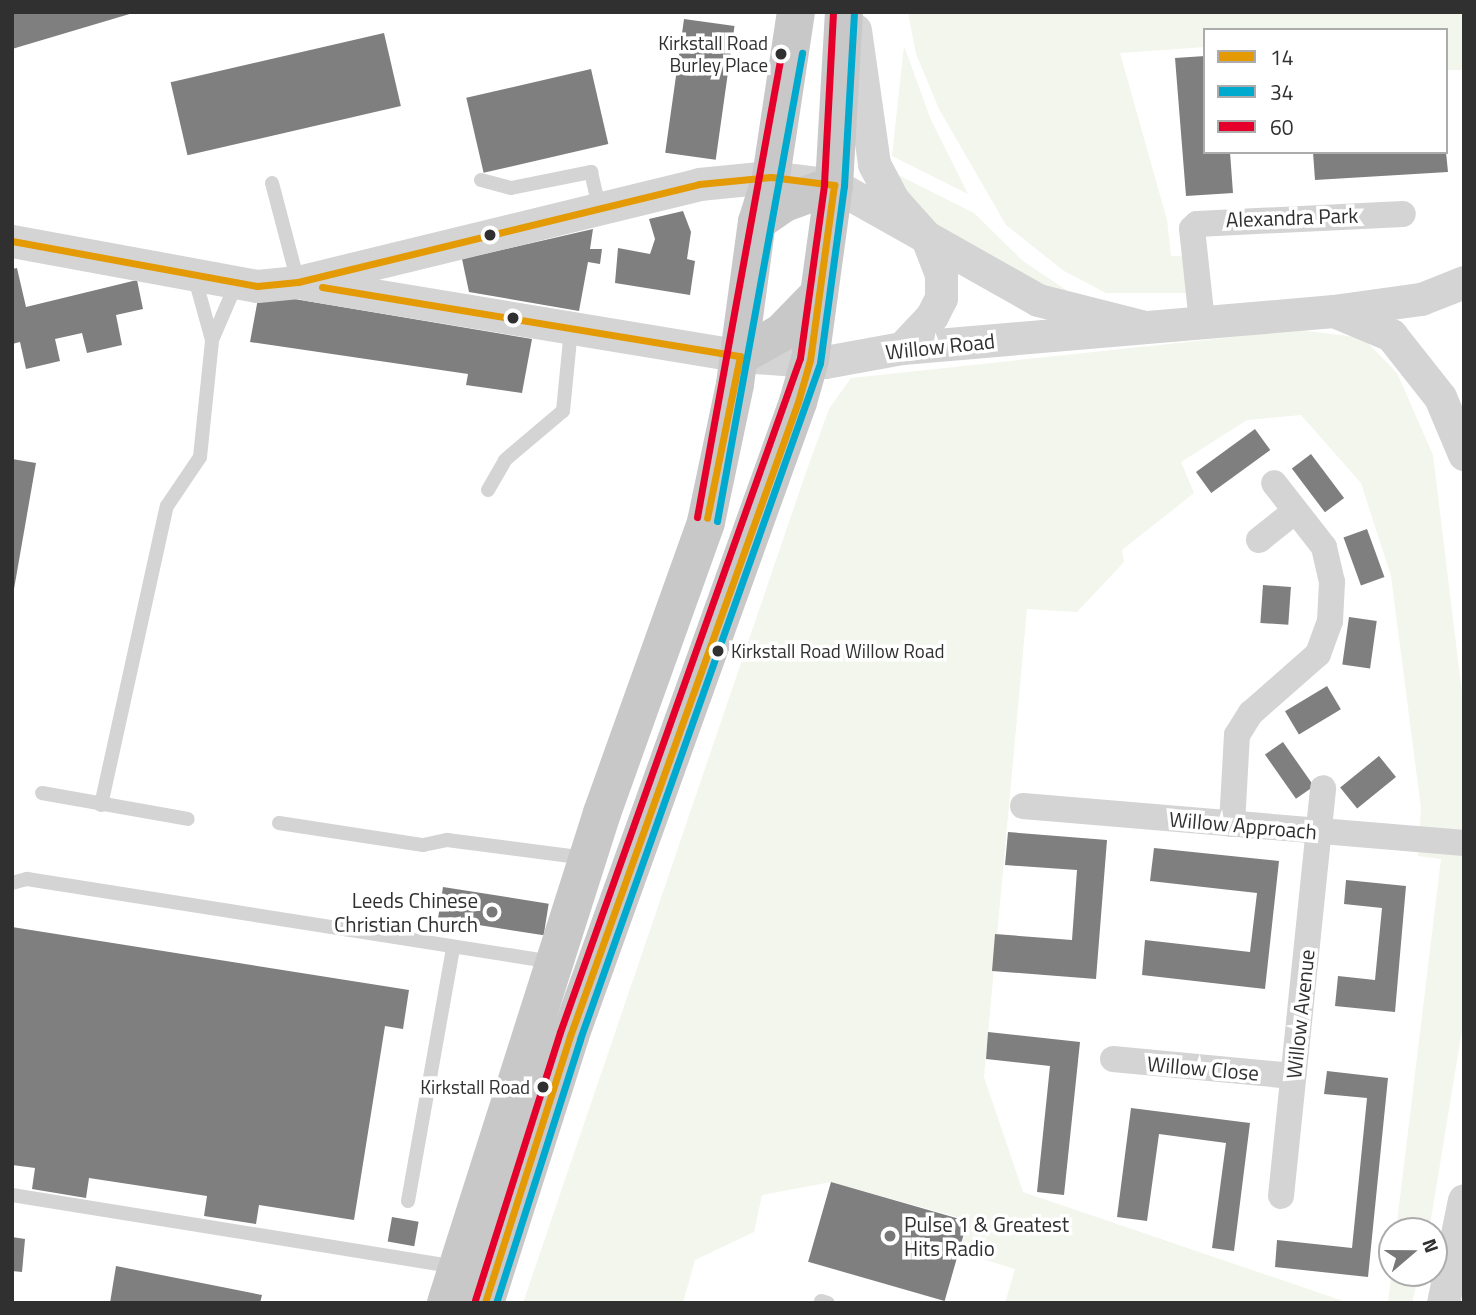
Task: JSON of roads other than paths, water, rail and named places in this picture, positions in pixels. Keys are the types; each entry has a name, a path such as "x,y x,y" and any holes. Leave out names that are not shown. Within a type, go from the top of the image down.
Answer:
{"main road":[{"path":"452,1285 587,858 706,522 740,356 757,222 771,177 796,12"},
{"path":"485,1303 570,1036 810,360 834,185 844,12"},
{"path":"757,222 784,203 834,185"},
{"path":"740,356 781,333 819,294"}],"street":[{"path":"853,12 874,164 893,200 927,238 941,274 941,298 932,316 902,348"},
{"path":"12,240 236,282 298,282 395,256 699,184 771,177 834,185"},
{"name":"Willow Road","path":"834,185 1038,300 1142,326"},
{"name":"Alexandra Park","path":"1202,322 1192,229 1197,224 1404,214"},
{"path":"395,256 392,274 402,302"},
{"name":"Willow Road","path":"298,282 402,302 740,356 810,360 902,348 1333,311 1421,299 1464,282"},
{"path":"1333,311 1399,343 1440,397 1464,454"},
{"path":"1233,824 1237,735 1251,713 1318,654 1330,621 1332,582 1324,547 1274,483"},
{"path":"1259,540 1294,512"},
{"name":"Willow Avenue","path":"1281,1196 1323,788"},
{"name":"Willow Approach","path":"1023,806 1464,843"},
{"name":"Willow Close","path":"1113,1059 1293,1076"},
{"path":"1443,1303 1464,1200"}],"lane":[{"path":"481,180 511,188 591,172 599,208"},
{"path":"272,183 298,282"},
{"path":"194,275 212,340"},
{"path":"101,805 167,506 200,457 212,340 236,282"},
{"path":"488,490 505,460 564,411 571,329"},
{"path":"42,793 188,819"},
{"path":"278,824 423,845 447,840 587,858"},
{"path":"12,883 27,879 554,962"},
{"path":"408,1201 453,948"},
{"path":"12,1195 452,1285"}],"place":[{"name":"Kirkstall Road Burley Place","path":"781,54"},
{"name":"Kirkstall Road Willow Road","path":"718,651"},
{"name":"Leeds Chinese Christian Church","path":"492,912"},
{"name":"Kirkstall Road","path":"543,1087"},
{"name":"Pulse 1 & Greatest Hits Radio","path":"890,1236"}]}
